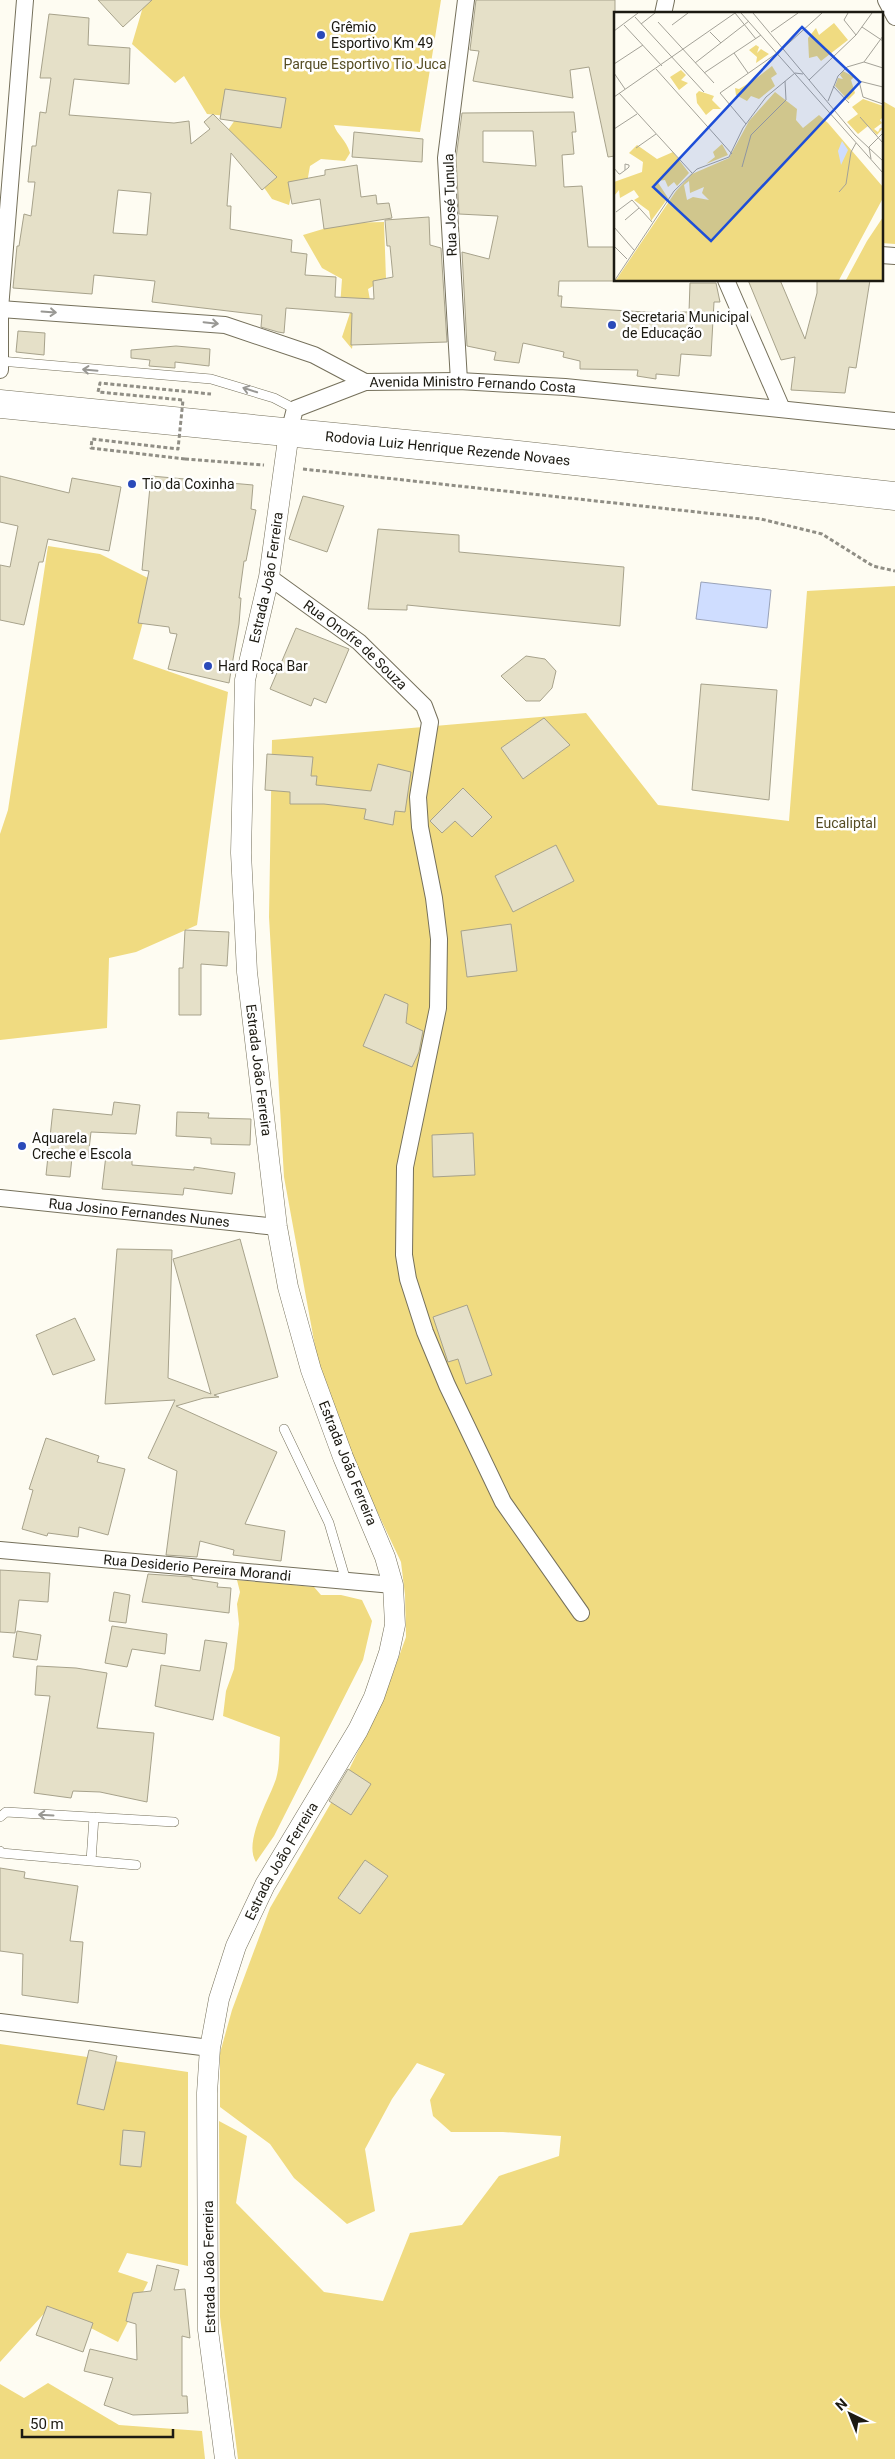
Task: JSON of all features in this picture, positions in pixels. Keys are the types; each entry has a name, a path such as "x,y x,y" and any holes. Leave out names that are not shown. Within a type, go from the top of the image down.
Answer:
{"highway":[{"name":"Rodovia Luiz Henrique Rezende Novaes","path":"0,404 292,420 895,496"}],"street":[{"path":"1,364 0,309 25,0"},
{"name":"Rua José Tunula","path":"459,380 446,158 466,0"},
{"path":"886,0 895,17"},
{"path":"882,255 895,256"},
{"path":"726,281 782,410"},
{"name":"Avenida Ministro Fernando Costa","path":"0,309 225,325 314,355 365,382 459,380 565,387 895,421"},
{"path":"292,420 365,382"},
{"name":"Estrada João Ferreira","path":"226,2459 208,2330 206,2126 210,2048 226,1975 248,1920 265,1885 358,1730 377,1689 394,1632 393,1585 379,1539 343,1457 311,1370 288,1287 277,1227 247,972 241,853 245,680 269,577 292,420"},
{"name":"Rua Onofre de Souza","path":"269,577 359,642 424,706 430,722 418,796 420,827 434,898 439,939 436,978 438,1008 405,1167 404,1255 408,1279 425,1332 447,1385 503,1502 582,1613"},
{"name":"Rua Josino Fernandes Nunes","path":"0,1198 277,1227"},
{"name":"Rua Desiderio Pereira Morandi","path":"0,1550 393,1585"},
{"path":"0,2022 210,2048"}],"lane":[{"path":"1,364 211,378 274,398 292,420"},
{"path":"284,1429 329,1523 346,1580"},
{"path":"0,1817 6,1812 174,1822"},
{"path":"92,1861 94,1817"},
{"path":"0,1851 2,1853 136,1865"}],"path":[{"path":"211,394 100,383 98,392 183,400 178,449 92,439 91,448 185,459 285,466 761,519 822,534 873,566 895,571"}],"green space":[{"name":"Parque Esportivo Tio Juca","path":"145,0 441,0 420,132 334,125 350,153 345,161 321,159 310,166 307,183 293,188 289,205 272,199 226,133 237,117 207,114 184,76 175,83 132,44"},
{"path":"882,101 895,108 895,244 882,243"},
{"path":"384,222 386,279 368,289 375,328 354,331 352,349 342,337 351,310 340,307 342,279 322,268 303,235 343,223"},
{"path":"48,546 100,554 154,581 133,659 228,692 197,925 136,952 109,958 107,1028 0,1040 0,834 8,810"},
{"name":"Eucaliptal","path":"895,586 895,2459 238,2459 220,2317 219,2121 247,2136 236,2203 324,2292 383,2301 410,2233 462,2225 499,2176 559,2156 561,2136 503,2132 451,2132 433,2116 430,2100 445,2074 417,2063 392,2099 365,2149 375,2211 347,2224 294,2178 270,2144 220,2107 220,2053 232,2010 270,1908 342,1784 384,1698 406,1637 405,1595 401,1562 358,1471 317,1357 284,1177 269,917 272,740 586,713 658,805 789,821 807,591"},
{"path":"237,1580 314,1587 321,1595 341,1595 362,1600 372,1621 363,1660 274,1836 256,1862 253,1854 255,1832 276,1779 280,1737 223,1716 226,1691 234,1669 239,1624 237,1604 240,1592"},
{"path":"0,2044 188,2072 188,2266 127,2253 118,2272 148,2282 118,2342 50,2307 0,2362"},
{"path":"48,2383 119,2425 202,2431 205,2459 0,2459 0,2384 24,2398"}],"water":[{"path":"701,582 771,590 767,628 696,619"}],"building":[{"path":"98,0 152,0 123,27"},
{"path":"476,0 615,0 614,156 608,157 589,67 570,70 573,98 473,81 479,51 470,50"},
{"path":"49,14 89,18 88,45 130,48 129,84 74,79 69,115 174,123 189,121 191,144 210,129 204,122 213,114 277,177 262,190 231,153 227,206 231,206 230,229 292,240 291,252 307,254 305,275 336,277 335,297 374,299 373,281 393,277 390,246 387,246 385,220 429,217 430,245 441,248 447,342 351,345 352,313 286,308 284,333 278,332 261,327 262,315 152,302 155,281 94,275 92,294 13,288 17,246 19,246 24,214 31,216 35,182 28,182 32,146 36,146 40,112 46,113 51,78 40,78","holes":["118,190 151,193 147,235 113,233"]},
{"path":"225,89 286,98 281,128 220,119"},
{"path":"574,112 576,132 572,132 574,154 562,155 564,187 582,186 588,247 614,247 614,281 559,281 558,296 562,296 561,307 680,314 680,312 689,312 690,283 716,283 720,302 714,302 711,356 681,354 679,376 656,374 656,379 637,376 638,370 580,369 580,361 563,357 564,352 523,343 519,363 494,360 496,352 467,346 462,252 489,259 498,216 459,214 456,158 462,113","holes":["483,131 533,131 536,166 483,162"]},
{"path":"354,132 423,139 422,162 352,157"},
{"path":"357,165 361,197 376,195 377,204 389,203 392,218 324,229 320,199 292,204 288,182 325,175 325,170"},
{"path":"748,281 780,281 805,339 817,293 817,281 870,281 856,368 849,367 845,393 791,390 795,357 781,360"},
{"path":"18,331 45,333 44,355 16,352"},
{"path":"176,346 210,349 209,366 175,362 175,368 149,366 150,360 131,358 131,350"},
{"path":"0,476 69,493 72,478 121,487 109,551 48,539 43,562 39,562 24,625 0,620 0,565 10,567 18,526 0,522"},
{"path":"151,476 253,485 251,509 256,510 246,561 244,561 239,598 241,598 239,624 229,683 168,669 177,634 170,633 169,627 138,623 149,571 142,570"},
{"path":"303,496 344,506 327,552 289,539"},
{"path":"378,529 459,535 459,552 624,567 620,626 407,605 407,610 368,609"},
{"path":"296,628 349,649 326,703 314,698 311,706 270,689"},
{"path":"526,656 545,659 556,671 552,688 540,701 526,701 501,676"},
{"path":"701,684 777,690 769,800 692,790"},
{"path":"544,718 570,745 523,779 501,748"},
{"path":"267,754 313,757 311,776 317,776 316,785 371,791 378,764 411,772 405,812 395,811 393,825 364,819 366,809 324,804 290,804 290,792 265,790"},
{"path":"463,788 492,817 472,837 455,821 442,833 430,821"},
{"path":"556,845 574,881 513,912 495,876"},
{"path":"511,924 517,971 467,977 461,931"},
{"path":"185,930 229,932 227,966 201,964 201,1015 179,1015 179,968 183,968"},
{"path":"385,994 408,1004 406,1023 423,1031 419,1052 412,1067 363,1046"},
{"path":"114,1102 140,1105 136,1134 91,1132 88,1158 72,1157 70,1177 46,1175 53,1109 112,1115"},
{"path":"177,1112 209,1113 208,1118 251,1119 250,1145 211,1144 211,1138 176,1136"},
{"path":"473,1133 475,1175 433,1177 432,1135"},
{"path":"106,1155 132,1159 132,1165 194,1170 194,1167 235,1173 232,1194 184,1188 183,1195 102,1189"},
{"path":"240,1239 278,1377 214,1395 219,1397 204,1398 176,1406 277,1452 245,1524 285,1531 281,1561 233,1555 234,1550 200,1541 197,1557 166,1555 177,1471 148,1458 175,1400 105,1404 117,1249 172,1250 168,1378 211,1394 173,1259"},
{"path":"467,1305 492,1375 466,1384 458,1359 448,1362 433,1317"},
{"path":"75,1318 95,1360 53,1375 36,1335"},
{"path":"46,1438 99,1456 97,1462 125,1469 108,1535 79,1527 78,1537 48,1533 47,1536 22,1529 33,1490 29,1489"},
{"path":"0,1570 50,1573 48,1602 19,1600 15,1633 0,1632"},
{"path":"148,1574 192,1577 192,1579 218,1583 217,1587 231,1588 229,1613 142,1602"},
{"path":"114,1592 130,1595 126,1623 109,1621"},
{"path":"112,1626 167,1634 165,1654 132,1649 127,1667 105,1663"},
{"path":"17,1631 41,1635 37,1660 13,1657"},
{"path":"205,1640 227,1643 213,1720 155,1706 161,1665 200,1671"},
{"path":"37,1666 76,1668 107,1673 97,1728 154,1733 147,1802 100,1792 73,1791 71,1798 34,1793 50,1696 35,1695"},
{"path":"348,1769 371,1784 351,1815 329,1801"},
{"path":"365,1860 388,1876 360,1914 338,1898"},
{"path":"0,1868 25,1872 24,1878 78,1886 70,1941 83,1942 78,2003 22,1995 23,1954 0,1951"},
{"path":"89,2050 117,2056 104,2110 77,2104"},
{"path":"123,2130 145,2132 141,2167 120,2165"},
{"path":"157,2265 179,2270 174,2290 185,2289 190,2338 182,2336 182,2396 187,2396 188,2413 133,2415 104,2405 113,2378 84,2371 90,2349 137,2360 136,2324 126,2321 133,2293 151,2291"},
{"path":"47,2306 93,2323 83,2352 36,2335"}],"place":[{"name":"Grêmio Esportivo Km 49","path":"321,35"},
{"name":"Secretaria Municipal de Educação","path":"612,325"},
{"name":"Tio da Coxinha","path":"132,484"},
{"name":"Hard Roça Bar","path":"208,666"},
{"name":"Aquarela Creche e Escola","path":"22,1146"}]}
